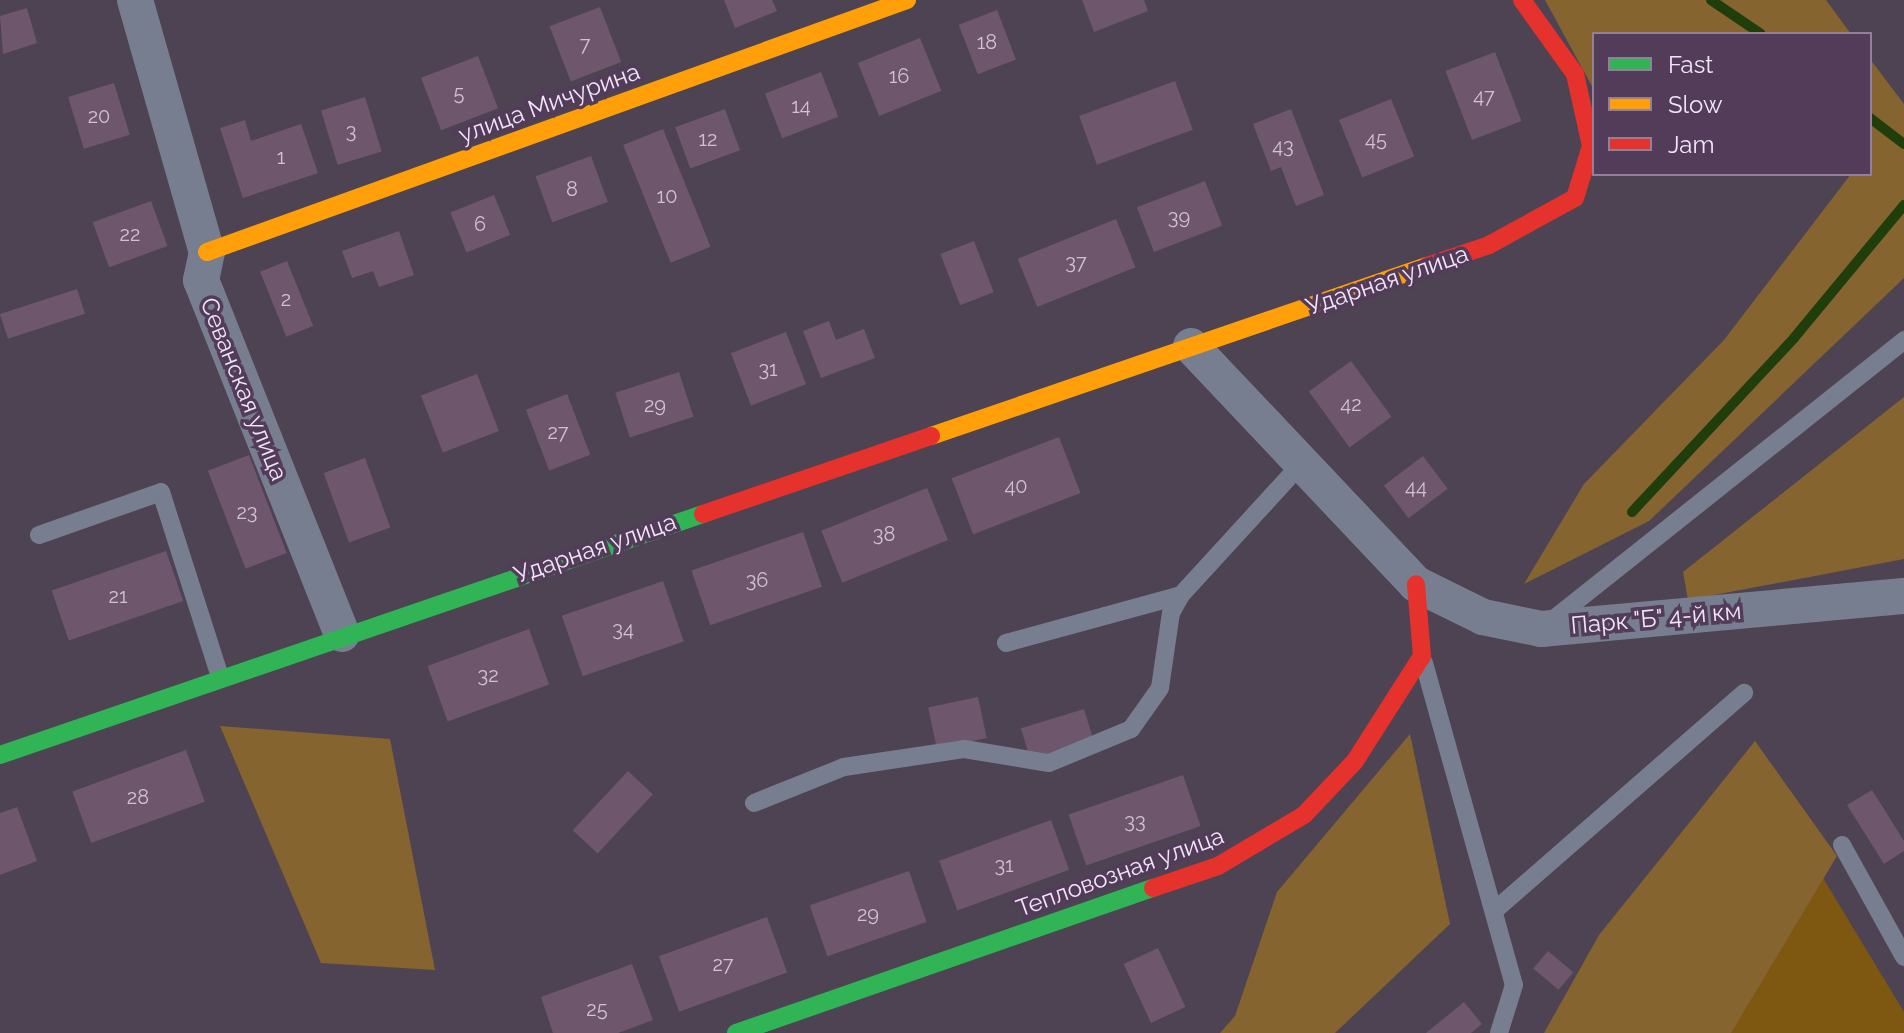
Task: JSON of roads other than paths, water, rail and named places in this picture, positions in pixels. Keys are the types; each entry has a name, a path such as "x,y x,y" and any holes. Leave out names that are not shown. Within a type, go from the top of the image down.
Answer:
{"street":[{"name":"Севанская улица","path":"135,0 207,252 201,280 342,634"},
{"name":"улица Мичурина","path":"207,252 907,0"},
{"name":"Ударная улица","path":"0,755 342,634 1489,245 1575,198 1591,146 1575,74 1522,0"},
{"path":"1191,346 1416,584 1422,656"},
{"name":"Парк \"Б\" 4-й км","path":"1416,584 1483,617 1541,629 1904,596"},
{"name":"Тепловозная улица","path":"736,1033 1218,866 1304,815 1334,786 1422,656"}],"lane":[{"path":"1541,629 1904,340"},
{"path":"754,803 844,767 964,749 1049,763 1131,729 1160,688 1171,613 1181,595 1303,462"},
{"path":"39,535 161,492 220,677"},
{"path":"1006,643 1181,595"},
{"path":"1422,656 1514,985 1499,1033"},
{"path":"1494,911 1744,693"},
{"path":"1842,845 1904,957"}],"waterway":[{"path":"1711,0 1758,32"},
{"path":"1872,120 1904,144"},
{"path":"1632,512 1794,338 1904,205"}]}
